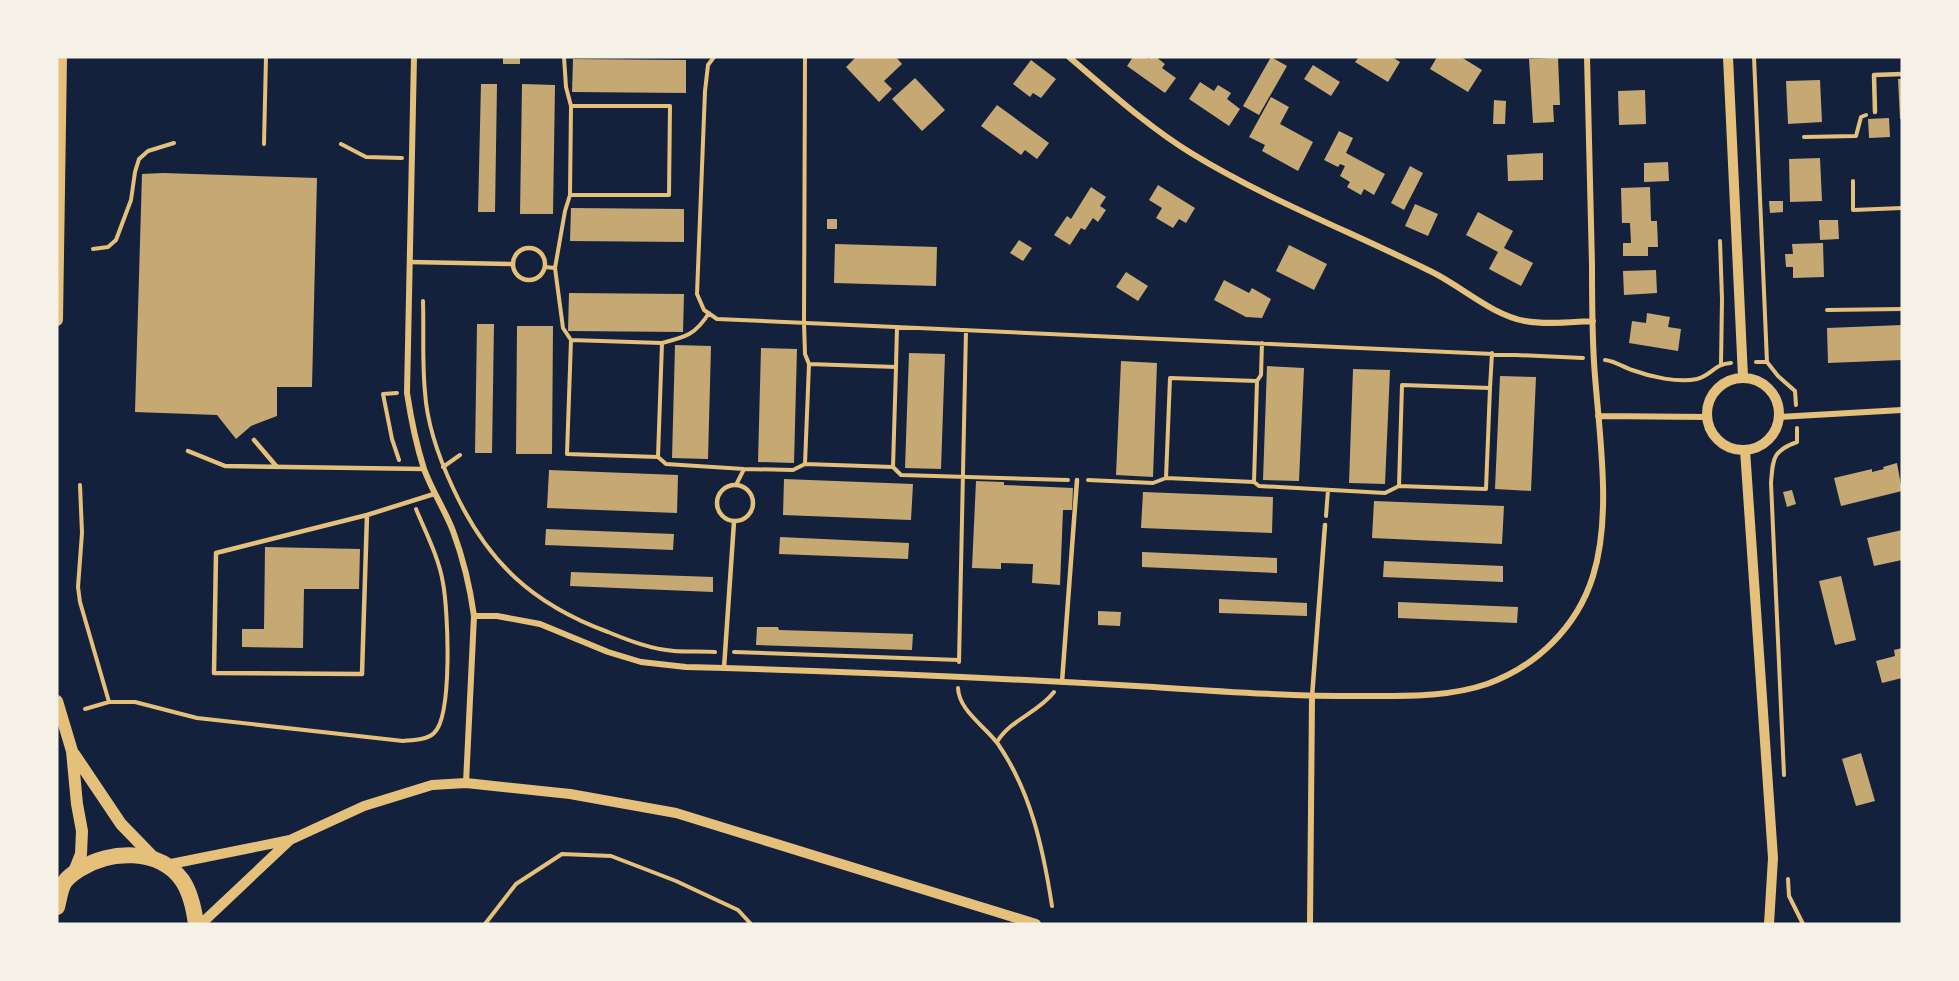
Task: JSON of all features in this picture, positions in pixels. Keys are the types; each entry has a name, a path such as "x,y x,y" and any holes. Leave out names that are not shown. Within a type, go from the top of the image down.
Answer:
{"highway":[{"path":"57,907 64,882 91,862 114,856 131,855 161,862 182,880 193,903 196,924"}],"main road":[{"path":"57,320 61,57"},
{"path":"57,700 72,751 82,831 81,854 64,882"},
{"path":"72,751 120,824 161,862"}],"street":[{"path":"414,57 407,393 413,429 424,469 453,530 471,589 474,616 466,783"},
{"path":"1069,57 1131,110 1190,152 1273,197 1431,271 1497,310 1523,321 1549,323 1593,321"},
{"path":"474,616 497,616 540,624 608,652 641,662 686,667 1062,682 1312,697 1428,696 1486,684 1516,671 1554,641 1579,609 1593,576 1603,508 1594,359 1587,57"},
{"path":"1728,57 1743,377"},
{"path":"1743,377 1758,380 1770,389 1778,402 1779,417 1776,429 1768,440 1758,447 1745,450 1732,448 1722,443 1711,431 1707,417 1707,407 1716,389 1724,383 1743,377"},
{"path":"1779,417 1902,410"},
{"path":"1598,417 1707,417"},
{"path":"1745,450 1773,858 1770,924"},
{"path":"1310,924 1312,697"},
{"path":"161,862 290,840 364,806 432,784 466,783 570,794 676,813 1036,924"},
{"path":"201,924 290,840"}],"lane":[{"path":"1875,112 1874,75 1902,74"},
{"path":"532,248 543,256 545,267 542,274 529,280 517,276 512,264 513,258 520,250 532,248"},
{"path":"410,261 512,264"},
{"path":"254,440 277,467"},
{"path":"188,451 225,466 424,469"},
{"path":"1062,682 1077,480"},
{"path":"736,485 742,486 751,493 754,504 750,515 734,522 723,517 717,506 724,489 736,485"},
{"path":"367,516 362,674 214,673 216,553 367,516 434,494"},
{"path":"724,668 734,522"},
{"path":"1312,697 1325,525"}],"path":[{"path":"264,144 266,57"},
{"path":"564,57 566,87 571,106 570,195 555,268 563,328 571,340 567,454 658,457 666,464 744,470 793,470 805,464 893,467 901,475 1153,483 1166,478 1254,482 1259,486 1384,494 1399,486 1486,489 1492,353"},
{"path":"708,57 697,294 704,310 717,319 1594,359 1609,360 1632,370 1679,380 1699,379 1721,363 1767,362"},
{"path":"708,65 714,57"},
{"path":"805,57 804,323 805,354 809,364 805,464"},
{"path":"1754,57 1767,362 1778,376 1795,391 1797,415 1797,442 1784,447 1773,459 1771,483 1784,778"},
{"path":"570,195 669,195 670,106 571,106"},
{"path":"1804,137 1856,136 1861,117 1875,112"},
{"path":"93,249 108,247 116,240 131,200 139,159 148,151 174,143"},
{"path":"341,144 366,157 412,158"},
{"path":"1853,181 1853,210 1902,208"},
{"path":"545,267 555,268"},
{"path":"423,296 425,393 431,426 443,467 467,519 489,552 519,582 552,606 585,624 640,645 673,651 959,660"},
{"path":"1827,310 1902,309"},
{"path":"571,340 662,343 694,333 710,314"},
{"path":"893,467 897,327"},
{"path":"966,330 958,691 961,700 997,742 1021,786 1038,830 1052,906"},
{"path":"658,457 662,343"},
{"path":"1254,482 1257,381 1261,375 1262,343"},
{"path":"809,364 896,367"},
{"path":"1166,478 1170,378 1257,381"},
{"path":"1399,486 1402,385 1490,388"},
{"path":"382,394 392,439 400,462"},
{"path":"443,467 460,455"},
{"path":"736,485 744,470"},
{"path":"80,485 82,533 78,587 80,602 109,702"},
{"path":"1325,525 1328,490"},
{"path":"85,709 109,702 135,702 197,718 403,741 421,739 434,733 444,714 447,661 443,582 429,539 413,502"},
{"path":"997,742 1003,732 1013,723 1047,701 1062,682"},
{"path":"485,924 516,884 562,854 611,856 738,910 751,924"},
{"path":"1788,875 1789,896 1803,924"}],"building":[{"path":"503,57 520,57 520,64 503,64"},
{"path":"856,57 896,57 902,64 884,81 892,89 879,102 846,67"},
{"path":"1133,57 1149,59 1156,57 1165,64 1162,68 1176,78 1165,93 1127,66"},
{"path":"1271,57 1287,66 1259,115 1243,106"},
{"path":"1359,57 1392,57 1400,62 1388,82 1355,62"},
{"path":"1437,57 1461,57 1482,70 1468,92 1430,69"},
{"path":"1558,58 1560,105 1553,105 1554,122 1533,123 1529,59"},
{"path":"573,59 686,60 686,93 572,92"},
{"path":"1031,60 1056,79 1041,98 1033,93 1030,97 1013,84"},
{"path":"1313,65 1340,82 1331,96 1304,79"},
{"path":"915,78 945,110 922,131 892,99"},
{"path":"1898,79 1902,79 1902,119 1900,119"},
{"path":"1820,80 1822,122 1788,124 1786,81"},
{"path":"1200,82 1214,91 1218,85 1231,93 1227,99 1240,109 1229,126 1189,99"},
{"path":"481,84 497,84 495,212 478,212"},
{"path":"522,84 555,85 553,214 520,214"},
{"path":"1645,90 1646,124 1619,125 1618,91"},
{"path":"1271,97 1289,107 1280,124 1313,142 1298,171 1262,151 1265,145 1249,137"},
{"path":"1494,100 1506,101 1505,124 1493,124"},
{"path":"997,105 1049,143 1037,159 1025,150 1021,155 981,126"},
{"path":"1889,118 1890,137 1869,138 1868,119"},
{"path":"1339,131 1353,138 1346,153 1385,174 1374,195 1364,189 1361,195 1347,187 1350,182 1340,176 1345,166 1340,164 1338,167 1324,160"},
{"path":"1543,153 1543,180 1508,181 1507,155"},
{"path":"1820,158 1822,201 1790,202 1789,159"},
{"path":"1668,162 1669,181 1644,182 1644,163"},
{"path":"1410,166 1423,173 1404,210 1391,203"},
{"path":"142,174 317,178 312,387 277,387 277,416 251,426 236,439 217,415 135,412"},
{"path":"1158,185 1195,208 1186,223 1179,219 1173,228 1156,218 1162,208 1149,200"},
{"path":"1091,187 1106,197 1100,206 1106,210 1098,222 1093,218 1085,230 1081,228 1070,245 1054,235 1067,216 1071,219"},
{"path":"1650,187 1651,221 1657,221 1658,247 1648,247 1648,256 1623,256 1623,243 1631,243 1630,223 1622,223 1621,188"},
{"path":"1769,201 1783,201 1783,212 1770,213"},
{"path":"1415,204 1438,214 1428,236 1405,226"},
{"path":"571,208 684,209 684,242 570,241"},
{"path":"1478,212 1513,231 1504,248 1533,263 1521,286 1489,269 1498,252 1466,235"},
{"path":"827,219 837,219 837,229 827,229"},
{"path":"1819,220 1838,220 1839,239 1820,240"},
{"path":"1019,240 1032,248 1023,261 1010,253"},
{"path":"1823,243 1824,277 1793,278 1793,267 1786,267 1785,254 1793,254 1792,244"},
{"path":"835,244 937,247 936,286 834,283"},
{"path":"1289,245 1327,264 1314,290 1276,271"},
{"path":"1656,270 1657,293 1624,295 1623,271"},
{"path":"1126,272 1148,286 1138,301 1116,287"},
{"path":"1224,280 1249,293 1252,288 1271,299 1262,318 1246,317 1214,300"},
{"path":"569,293 684,294 683,332 568,331"},
{"path":"1647,313 1670,317 1668,327 1681,329 1678,351 1629,343 1632,321 1646,323"},
{"path":"477,324 494,324 492,453 475,453"},
{"path":"1902,325 1902,360 1828,363 1827,328"},
{"path":"517,326 553,326 552,454 516,454"},
{"path":"675,345 711,346 708,459 672,458"},
{"path":"761,348 797,349 794,463 758,462"},
{"path":"909,353 945,354 941,469 905,468"},
{"path":"1121,361 1157,363 1153,477 1116,475"},
{"path":"1267,366 1304,368 1299,481 1263,480"},
{"path":"1353,369 1390,370 1385,484 1349,483"},
{"path":"1500,376 1536,377 1531,491 1495,489"},
{"path":"1897,463 1902,491 1841,506 1834,478 1872,469 1872,472"},
{"path":"549,470 678,475 677,513 547,508"},
{"path":"784,479 913,484 911,520 783,515"},
{"path":"976,481 1004,482 1004,485 1073,488 1072,510 1063,510 1060,585 1032,583 1033,564 1001,563 1001,569 972,568"},
{"path":"1792,490 1796,504 1787,507 1783,492"},
{"path":"1143,492 1273,497 1272,533 1141,528"},
{"path":"1374,501 1504,506 1502,544 1372,538"},
{"path":"546,529 674,534 673,550 545,545"},
{"path":"1902,530 1902,560 1874,566 1867,538"},
{"path":"780,537 909,543 908,559 779,554"},
{"path":"265,547 360,549 359,589 304,589 303,648 242,647 242,629 264,629"},
{"path":"1142,552 1277,558 1277,573 1142,567"},
{"path":"1384,561 1503,566 1503,582 1383,577"},
{"path":"571,572 713,577 713,592 570,586"},
{"path":"1841,576 1856,640 1835,645 1819,581"},
{"path":"1219,599 1307,603 1307,616 1219,613"},
{"path":"1398,602 1518,607 1517,623 1398,618"},
{"path":"1098,611 1121,612 1120,626 1098,625"},
{"path":"757,627 778,627 779,630 913,634 912,650 756,645"},
{"path":"1902,648 1902,678 1882,683 1876,661 1895,656 1894,650"},
{"path":"1861,753 1875,801 1856,806 1842,759"}]}
